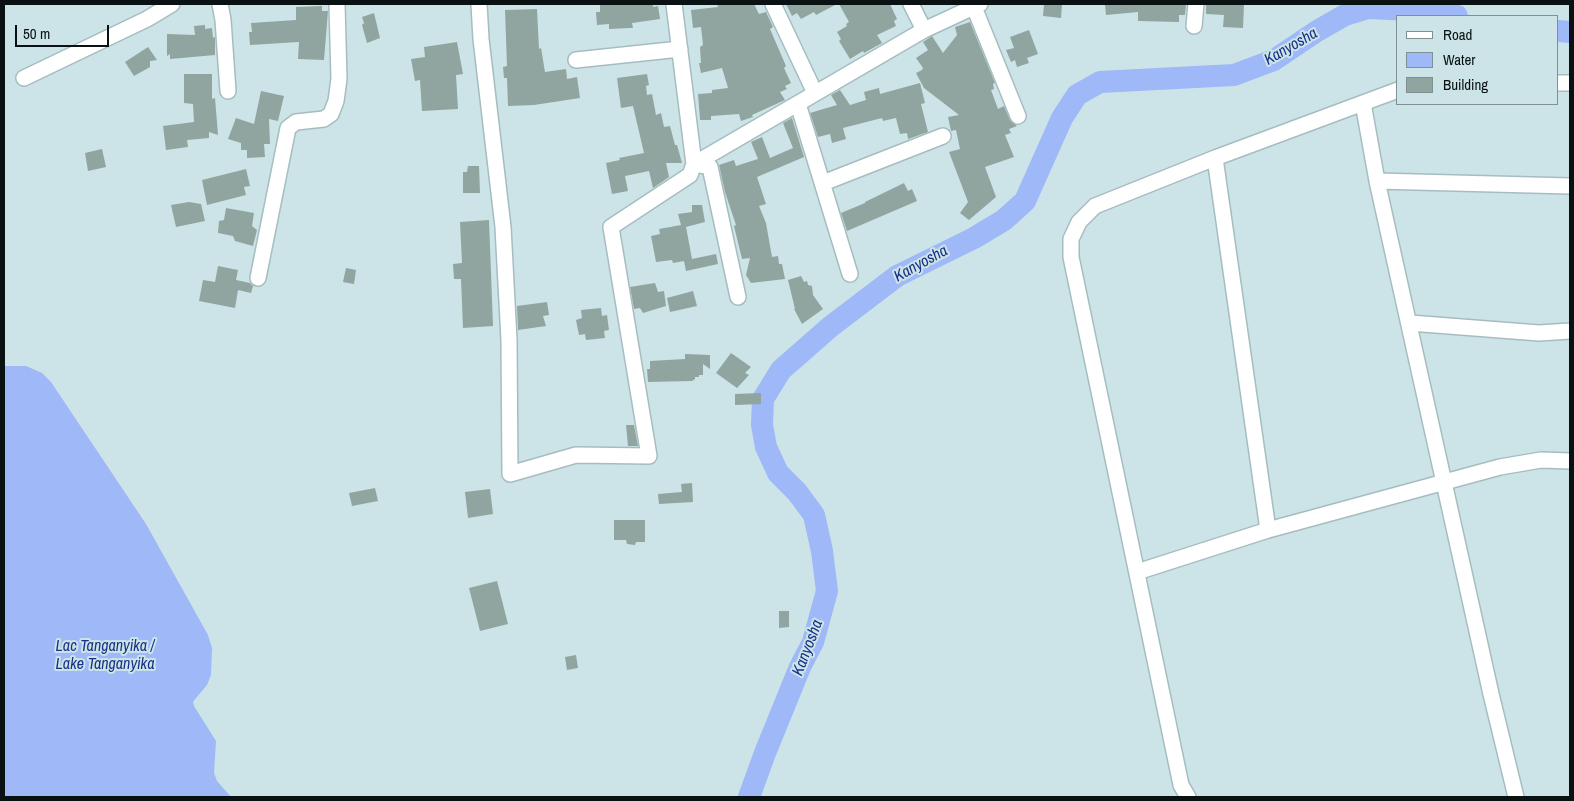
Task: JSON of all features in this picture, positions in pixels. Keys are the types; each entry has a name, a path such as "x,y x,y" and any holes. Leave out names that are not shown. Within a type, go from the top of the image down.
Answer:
{"street":[{"path":"24,78 146,19 172,4"},
{"path":"220,4 223,20 228,91"},
{"path":"258,278 288,128 296,122 324,119 331,114 336,101 338,79 337,4"},
{"path":"479,4 481,39 503,236 509,340 510,474 576,456 649,456 611,227 690,175 694,164 674,4"},
{"path":"773,4 815,93"},
{"path":"911,4 924,30"},
{"path":"1194,26 1196,4"},
{"path":"694,164 924,30 977,5 1018,116"},
{"path":"576,60 680,49"},
{"path":"1188,797 1181,785 1071,257 1072,239 1079,222 1095,206 1215,158 1396,91"},
{"path":"1363,103 1377,181 1491,694 1516,797"},
{"path":"798,104 850,274"},
{"path":"823,183 942,136"},
{"path":"1215,158 1268,530"},
{"path":"694,164 710,167 738,297"},
{"path":"1377,181 1570,186"},
{"path":"1410,323 1539,333 1570,331"},
{"path":"1137,572 1268,530 1500,467 1541,460 1570,461"}],"water":[{"name":"Lac Tanganyika / Lake Tanganyika","path":"4,366 26,366 42,373 51,382 146,524 208,635 212,648 211,675 207,685 193,702 216,741 214,773 217,781 231,797 4,797"}],"building":[{"path":"600,4 653,4 653,7 658,6 660,19 632,23 633,28 609,29 609,24 597,25 596,12 600,12"},
{"path":"717,4 754,4 759,14 766,12 773,27 770,29 786,66 784,68 791,83 785,86 787,89 780,92 785,100 752,115 753,117 741,121 739,114 711,116 711,120 700,120 698,94 712,93 712,90 728,88 722,68 701,73 699,63 701,63 700,47 703,45 701,27 693,28 691,10 718,7"},
{"path":"786,4 837,4 816,15 814,12 801,19 797,13 792,16"},
{"path":"839,4 890,4 897,19 894,21 896,26 877,35 882,43 850,59 839,41 841,39 837,32 847,26 846,24 849,22"},
{"path":"1044,4 1062,4 1061,18 1043,16"},
{"path":"1105,4 1186,4 1185,15 1179,15 1179,22 1138,21 1138,12 1106,15"},
{"path":"1206,4 1244,4 1243,28 1223,27 1224,15 1206,14"},
{"path":"322,6 322,11 328,11 324,60 298,59 299,42 250,45 249,32 252,32 251,23 296,20 296,7"},
{"path":"537,9 539,49 541,48 545,72 566,69 567,79 577,77 580,98 534,105 508,106 507,78 504,78 503,67 507,66 505,10"},
{"path":"374,13 380,38 367,43 362,25 364,23 362,17"},
{"path":"970,22 995,83 993,84 994,89 991,90 998,109 1004,106 1010,120 1017,126 1009,129 1011,133 1005,135 1014,157 985,167 996,197 969,220 960,213 968,202 949,152 960,149 956,130 951,131 948,117 959,115 924,88 916,73 923,68 916,58 928,50 923,42 932,36 943,53 957,35 955,27"},
{"path":"205,25 205,29 212,28 213,38 215,37 215,55 170,59 170,54 167,56 167,34 195,35 194,26"},
{"path":"1029,30 1038,54 1027,58 1029,63 1017,67 1015,60 1011,62 1006,50 1014,48 1010,37"},
{"path":"457,42 463,74 456,75 458,109 422,111 420,80 415,81 411,59 425,57 424,47"},
{"path":"148,47 157,60 150,61 150,67 134,76 125,62"},
{"path":"184,74 212,74 212,99 215,98 218,135 209,132 209,138 187,140 188,147 166,150 163,126 194,122 193,104 184,103"},
{"path":"647,74 649,85 646,86 647,95 652,94 656,115 661,113 664,127 670,126 682,163 666,163 669,177 653,188 649,171 625,176 628,191 612,194 606,163 620,160 619,158 644,153 633,106 621,108 617,78"},
{"path":"920,83 925,103 921,104 928,132 908,139 907,133 900,134 896,118 883,121 882,118 843,128 846,139 832,143 830,134 818,137 810,113 837,105 831,95 840,90 850,105 866,100 864,92 879,88 880,94"},
{"path":"261,91 284,96 278,121 269,119 270,144 264,144 265,157 247,158 247,150 241,150 241,143 228,139 236,118 254,124"},
{"path":"792,118 804,157 757,177 766,204 759,206 766,223 772,257 778,256 785,279 751,283 746,275 750,258 742,259 734,226 736,225 725,192 719,165 734,160 736,166 758,159 751,142 762,137 770,158 793,148 783,123"},
{"path":"102,149 106,167 88,171 85,153"},
{"path":"468,166 479,166 480,193 463,193 463,172 467,172"},
{"path":"246,169 250,186 244,187 246,195 207,205 202,180"},
{"path":"904,183 908,191 912,189 917,201 847,231 841,213"},
{"path":"189,202 201,204 205,221 176,227 171,205"},
{"path":"692,205 702,205 705,222 686,227 692,259 716,254 718,264 686,271 684,261 673,263 672,260 656,262 651,236 660,234 659,229 681,225 678,214 692,212"},
{"path":"226,208 254,213 252,226 257,230 253,246 235,241 233,236 218,233 219,221 224,220"},
{"path":"489,220 493,326 463,328 461,279 454,279 453,264 462,263 460,222"},
{"path":"218,266 238,270 236,280 250,283 253,286 251,293 238,290 235,308 199,301 203,280 215,282"},
{"path":"346,268 356,270 354,284 343,282"},
{"path":"801,276 804,282 807,281 808,285 812,286 813,295 823,309 802,324 794,309 788,280"},
{"path":"655,283 658,292 664,291 666,306 643,313 640,308 634,309 630,287"},
{"path":"693,291 697,306 670,312 667,298"},
{"path":"547,302 549,315 543,316 546,326 518,330 517,306"},
{"path":"601,308 602,316 607,315 609,330 604,331 605,338 586,340 585,334 579,335 576,320 582,318 581,310"},
{"path":"731,353 751,367 745,373 749,375 737,388 716,373"},
{"path":"685,354 710,355 710,369 703,364 703,375 695,377 692,381 648,382 647,369 650,369 650,361 685,359"},
{"path":"761,393 761,404 735,405 735,394"},
{"path":"626,425 634,425 638,446 628,446"},
{"path":"692,483 693,502 659,504 658,494 682,492 681,484"},
{"path":"375,488 378,501 352,506 349,493"},
{"path":"490,489 493,514 468,518 465,492"},
{"path":"614,520 645,520 645,542 636,542 635,545 627,544 626,540 614,540"},
{"path":"497,581 508,624 480,631 469,588"},
{"path":"779,611 789,611 789,627 779,628"},
{"path":"576,655 578,668 567,670 565,657"}],"waterway":[{"name":"Kanyosha","path":"749,797 800,667 813,642 827,591 822,551 814,515 797,492 778,473 766,447 762,425 763,399 781,370 830,327 897,276 974,238 1004,220 1025,201 1062,118 1077,95 1100,82 1234,75 1274,60 1345,15 1368,8 1412,10 1450,15"},
{"name":"Kanyosha","path":"1559,31 1570,32"}]}
